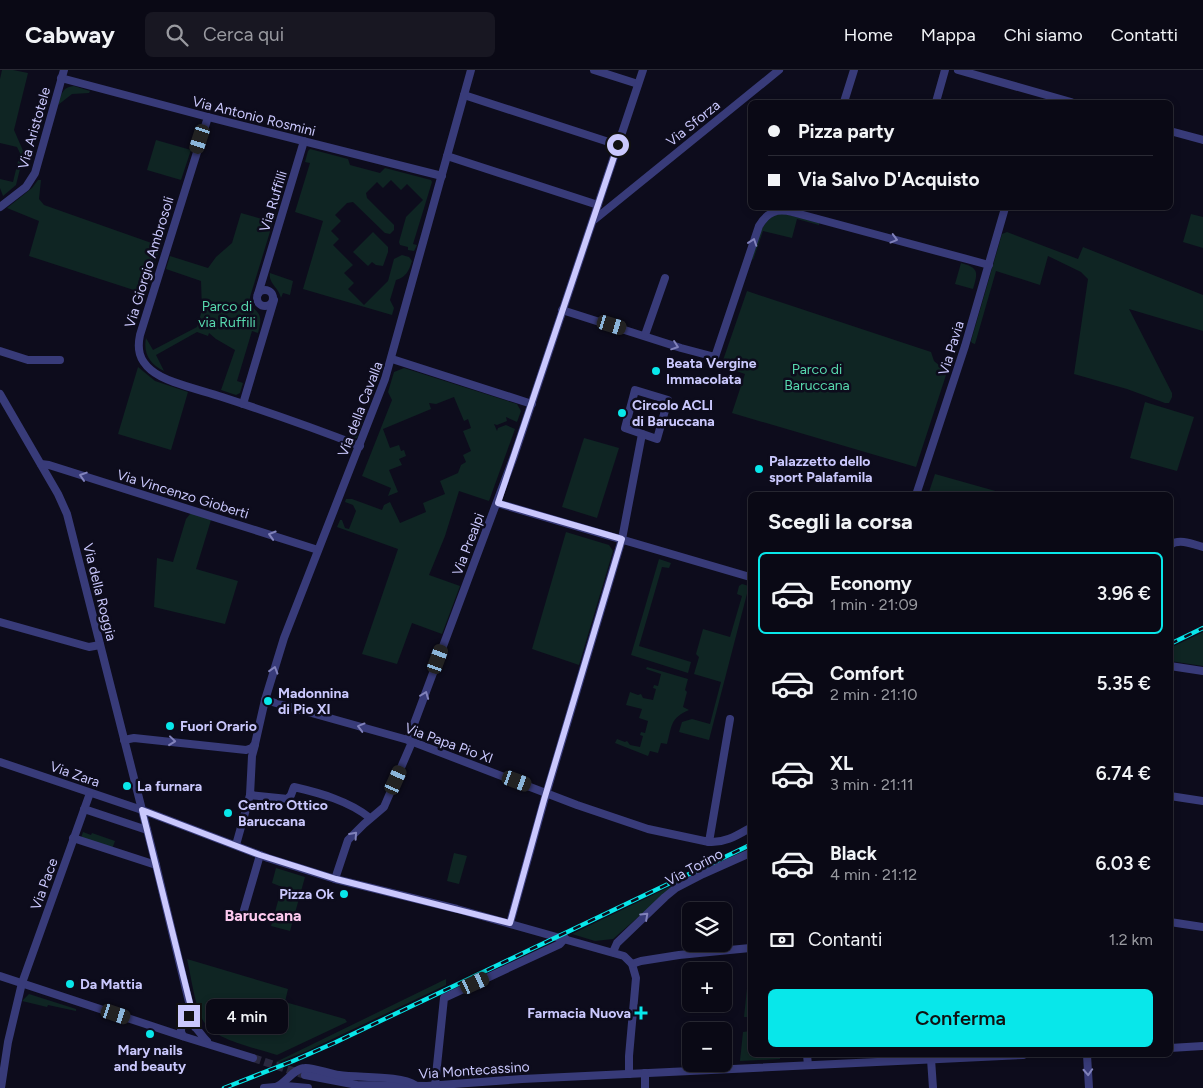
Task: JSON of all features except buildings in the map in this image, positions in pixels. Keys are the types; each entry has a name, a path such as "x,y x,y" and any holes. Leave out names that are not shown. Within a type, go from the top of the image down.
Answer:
{"street":[{"name":"Via della Cavalla","path":"236,846 250,795 251,749 264,700 284,638 379,399 392,359 471,70"},
{"path":"594,70 638,84"},
{"name":"Via Prealpi","path":"336,879 348,840 384,806 410,741 498,503 643,70"},
{"name":"Via Sforza","path":"593,221 779,70"},
{"path":"845,100 854,70"},
{"path":"937,100 945,70"},
{"path":"958,70 1064,100"},
{"name":"Via Antonio Rosmini","path":"62,74 208,117 442,176"},
{"name":"Via Aristotele","path":"0,207 26,187 36,173 62,74"},
{"path":"1036,100 1038,93"},
{"path":"464,95 618,145"},
{"name":"Via Giorgio Ambrosoli","path":"208,117 150,299 138,350 144,362 161,377 360,446"},
{"path":"1173,132 1203,140"},
{"name":"Via Ruffilli","path":"258,298 304,141"},
{"path":"447,156 598,205"},
{"path":"601,196 611,200 623,196"},
{"path":"562,310 715,357 759,226 769,214 777,210 792,212 989,265"},
{"name":"Via Pavia","path":"917,492 965,346 1004,210"},
{"path":"243,404 267,324 273,296 265,280 265,269"},
{"path":"645,335 665,278"},
{"path":"267,324 265,312 258,298 261,290 266,289 273,296"},
{"path":"258,298 266,306 271,304 273,296"},
{"path":"0,351 28,360 60,360"},
{"path":"392,359 532,404"},
{"path":"635,390 668,400 656,439 642,434 625,428 635,390"},
{"name":"Via della Roggia","path":"0,394 67,514 195,1027"},
{"path":"510,923 622,539 642,434"},
{"name":"Via Vincenzo Gioberti","path":"40,464 49,465 318,550"},
{"path":"498,503 748,576"},
{"path":"1173,543 1180,541 1203,546"},
{"path":"0,622 89,647 100,645"},
{"path":"1173,666 1203,671"},
{"name":"Via Papa Pio XI","path":"264,700 410,741 577,805 648,829 709,842 722,842 748,829"},
{"path":"709,842 730,719"},
{"path":"124,740 134,738 251,749"},
{"name":"Via Zara","path":"0,762 142,810 260,855 336,879 510,923 613,952 627,958 632,964"},
{"path":"250,795 290,798 294,787 327,795 359,810 370,818"},
{"name":"Via Pace","path":"1,1088 8,1042 22,983 90,793"},
{"path":"1173,796 1203,801"},
{"path":"84,809 147,830"},
{"path":"73,838 156,865"},
{"name":"Via Torino","path":"613,952 617,943 671,892 703,874 748,854"},
{"path":"242,917 260,855"},
{"path":"1173,922 1203,927"},
{"path":"437,1087 444,998 560,944 565,938"},
{"path":"629,1074 629,1049 636,983 636,974 632,964 660,958 748,948"},
{"path":"0,976 253,1058"},
{"path":"185,1037 180,1032 189,1016 190,1003"},
{"path":"162,1029 172,1030 190,1023 213,1045"},
{"path":"185,1037 194,1035 195,1027"},
{"path":"1173,1048 1203,1046"},
{"path":"807,1057 808,1065"},
{"name":"Via Montecassino","path":"305,1075 343,1083 437,1087 452,1083 479,1085 645,1073 986,1057"},
{"path":"1087,1057 1088,1088"},
{"path":"931,1060 933,1088"},
{"path":"276,1087 300,1069 307,1068 344,1076 404,1080 416,1087"},
{"path":"295,1073 294,1082 305,1087"},
{"path":"645,1073 645,1088"},
{"path":"264,1088 305,1087"}],"green space":[{"path":"2,70 28,73 14,130 24,153 16,185 3,196 0,188 0,179 13,182 20,153 17,147 0,143 0,79"},
{"path":"74,86 90,91 89,93 72,94 58,105 64,90"},
{"path":"156,140 191,150 181,180 147,170"},
{"path":"310,149 348,159 350,165 380,173 385,168 431,180 432,182 413,244 417,245 414,251 408,250 408,247 400,245 399,242 406,217 423,200 407,184 401,190 391,180 383,188 377,182 366,193 367,198 394,225 394,230 390,234 385,233 353,202 347,203 335,215 341,221 331,231 339,239 333,245 353,265 344,273 354,283 348,289 364,305 388,281 394,259 402,255 409,257 412,261 407,273 396,280 390,300 394,308 392,315 303,289 323,221 295,212 310,163 305,162"},
{"path":"38,180 41,180 39,199 44,205 160,246 146,294 29,256 39,221 7,208 32,188"},
{"name":"Parco di via Ruffili","path":"241,213 273,222 250,297 253,307 259,315 260,324 258,333 252,331 237,381 243,383 240,393 236,395 221,390 235,350 209,333 208,336 197,332 156,355 164,371 151,362 145,344 146,338 153,350 197,327 202,310 201,281 166,269 170,256 208,268 216,257 232,243"},
{"path":"778,214 785,214 819,223 819,225 797,219 792,238 763,231 753,260 763,227 767,221"},
{"path":"1191,214 1203,217 1203,248 1183,242"},
{"path":"373,232 388,247 383,266 372,262 368,266 353,252"},
{"path":"1007,232 1078,259 1083,247 1203,295 1203,331 1129,309 1172,393 1169,403 1074,374 1088,279 1081,272 1048,256 1040,285 996,271 975,344 972,343 1002,234"},
{"path":"961,263 971,267 976,272 973,289 955,284"},
{"path":"270,273 293,281 290,295 283,293 281,298 272,283"},
{"name":"Parco di Baruccana","path":"747,291 931,352 934,361 947,372 916,467 732,413 745,374 721,366"},
{"path":"138,367 155,381 188,392 171,450 118,434"},
{"path":"404,368 517,404 521,411 517,422 506,417 507,421 497,425 494,424 497,431 498,428 506,425 515,429 489,501 459,491 445,536 429,575 460,586 442,634 412,623 397,664 362,654 398,549 337,527 340,520 342,520 345,528 349,529 356,511 353,505 345,502 346,499 352,499 382,510 384,505 390,502 400,523 426,512 423,503 445,494 440,481 458,473 461,465 466,462 463,455 471,451 463,431 471,428 468,419 464,421 454,397 436,404 429,403 431,409 383,429 390,448 399,445 401,451 404,450 406,456 399,459 402,465 389,470 398,492 388,496 391,488 362,476 392,400 388,392 394,372"},
{"path":"1145,402 1194,417 1177,471 1130,458"},
{"path":"363,415 365,416 357,438 350,437 355,422"},
{"path":"584,438 619,448 597,518 562,507"},
{"path":"935,474 999,492 929,492"},
{"path":"191,513 211,520 196,569 238,581 225,624 154,607 157,558 173,562 186,519"},
{"path":"566,532 609,545 613,551 579,665 532,649"},
{"path":"659,559 671,563 669,568 662,567 639,646 691,662 688,673 631,655"},
{"path":"742,584 748,586 748,590 709,740 679,732 682,722 692,719 710,724 721,682 694,674 699,657 696,654 703,629 730,637 742,596 737,594 739,586"},
{"path":"1203,632 1203,666 1173,661 1173,647"},
{"path":"647,667 688,679 683,707 689,710 678,716 673,723 667,744 661,743 658,753 650,751 648,756 615,743 617,739 640,747 643,736 640,735 641,732 645,733 648,721 639,718 642,709 626,705 630,692 638,695 641,694 643,698 653,700 656,689 653,688 654,685 658,686 661,674 646,669"},
{"path":"83,832 115,841 112,849 81,838"},
{"path":"748,849 661,897 613,939 595,941 572,934"},
{"path":"454,853 467,856 459,884 447,881"},
{"path":"276,868 305,877 290,931 271,926 282,887 272,883"},
{"path":"187,959 288,989 285,1002 345,1019 347,1022 277,1055 227,1039 210,1029 201,1016"},
{"path":"446,979 446,985 307,1051 276,1062"},
{"path":"748,979 748,1017 744,1017"},
{"path":"29,994 76,1009 76,1011 22,1001"},
{"path":"748,1031 748,1057 780,1057 780,1059 740,1061 743,1032"}],"tunnel":[{"path":"253,1058 305,1075"}],"railway":[{"path":"1173,643 1203,628"},
{"path":"224,1088 334,1043 748,846"}],"place":[{"name":"Beata Vergine Immacolata","path":"656,371"},
{"name":"Circolo ACLI di Baruccana","path":"622,413"},
{"name":"Palazzetto dello sport Palafamila","path":"759,469"},
{"name":"Madonnina di Pio XI","path":"268,701"},
{"name":"Fuori Orario","path":"170,726"},
{"name":"La furnara","path":"127,786"},
{"name":"Centro Ottico Baruccana","path":"228,813"},
{"name":"Pizza Ok","path":"344,894"},
{"name":"Da Mattia","path":"70,984"},
{"name":"Farmacia Nuova","path":"641,1013"},
{"name":"Mary nails and beauty","path":"150,1034"}],"district":[{"name":"Baruccana","path":"263,915"}],"route":[{"path":"189,1016 190,1003 142,810 260,855 336,879 510,923 544,800 622,539 498,503 618,145"}]}
